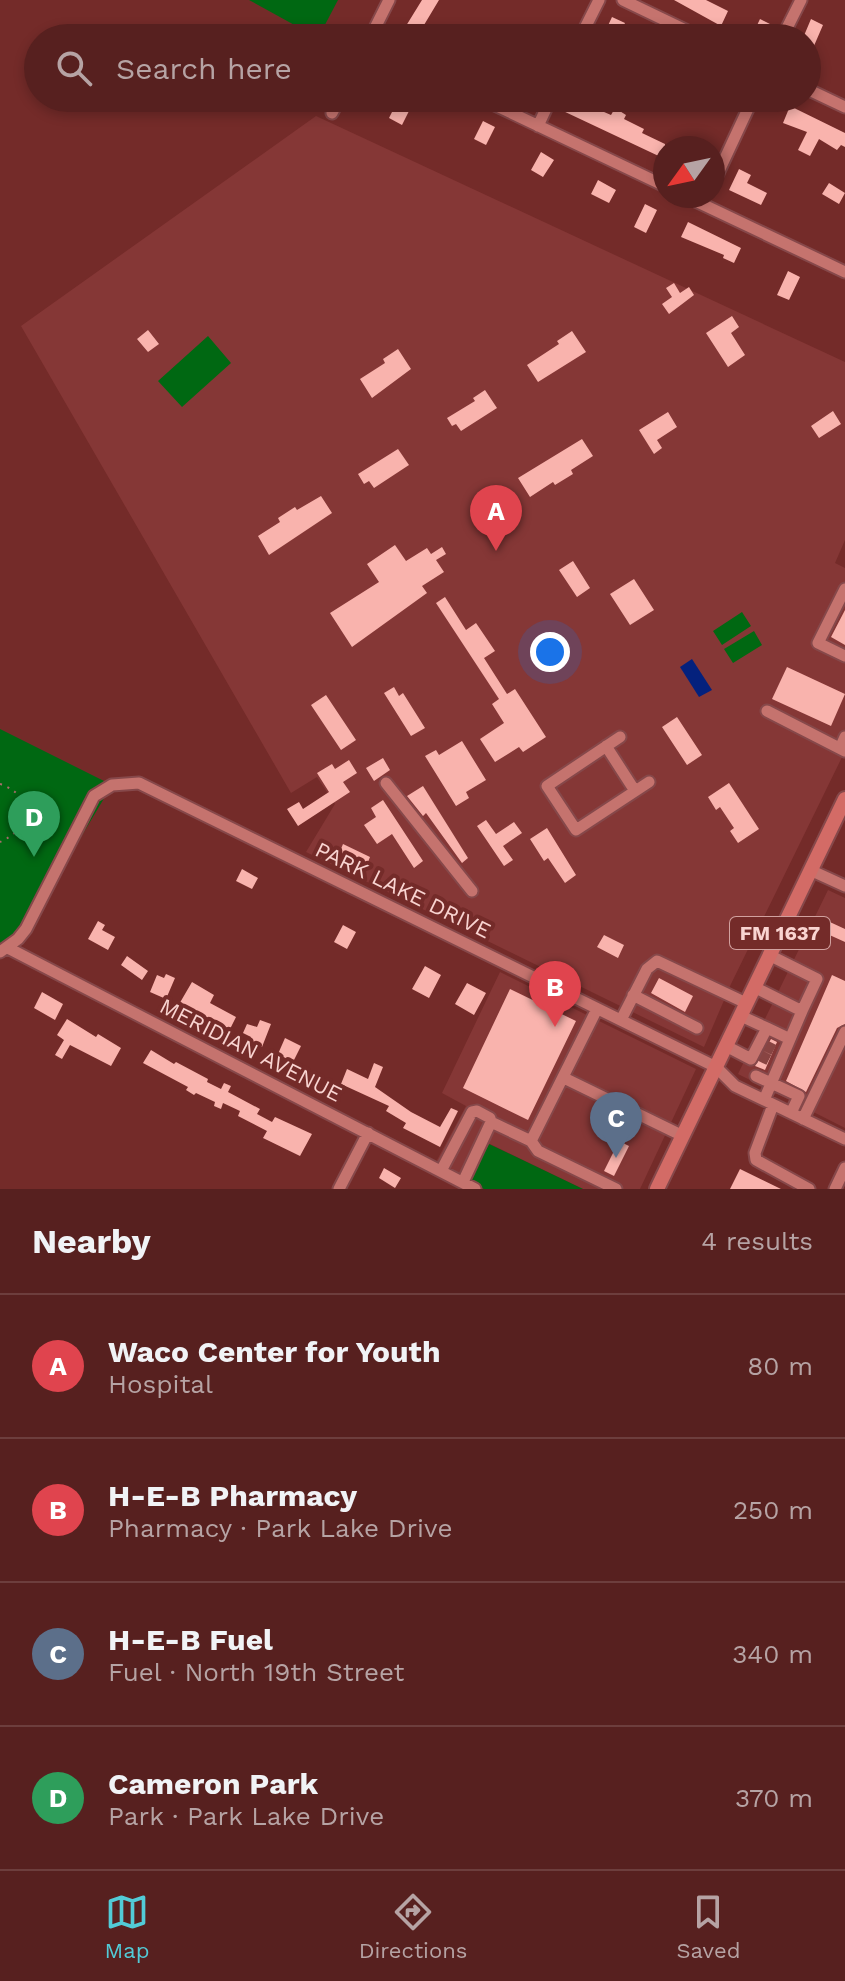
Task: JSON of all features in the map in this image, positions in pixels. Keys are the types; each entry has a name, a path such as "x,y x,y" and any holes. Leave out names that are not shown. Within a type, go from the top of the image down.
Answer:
{"main road":[{"name":"FM 1637","path":"657,1189 845,799"}],"street":[{"path":"377,24 389,0"},
{"path":"587,24 599,0"},
{"path":"623,0 673,24"},
{"path":"789,24 801,0"},
{"path":"821,96 845,107"},
{"path":"509,112 653,180"},
{"path":"538,126 544,112"},
{"path":"725,158 746,112"},
{"path":"721,208 845,272"},
{"path":"845,589 818,643 845,656"},
{"path":"767,711 843,745"},
{"path":"620,737 547,786 576,830 649,782"},
{"path":"606,746 635,791"},
{"name":"PARK LAKE DRIVE","path":"4,950 26,929 90,801 103,789 130,782 148,787 716,1067 735,1086 845,1139"},
{"path":"386,783 472,891"},
{"path":"810,870 845,886"},
{"name":"MERIDIAN AVENUE","path":"4,950 475,1189"},
{"path":"749,1093 766,1054 790,1039 817,979 769,955"},
{"path":"621,1020 647,969 657,961 790,1039"},
{"path":"754,987 802,1011"},
{"path":"633,995 697,1028"},
{"path":"531,1141 597,1009"},
{"path":"767,1028 766,1054 771,1082 756,1160 809,1189"},
{"path":"803,1119 845,1032"},
{"path":"726,1046 766,1054"},
{"path":"756,1076 811,1102"},
{"path":"564,1078 683,1136"},
{"path":"791,1113 799,1096"},
{"path":"441,1171 469,1116 477,1111 490,1118 491,1122 531,1141 538,1151 616,1189"},
{"path":"463,1182 491,1122"},
{"path":"339,1189 368,1133"},
{"path":"835,1189 845,1168"}],"path":[{"path":"0,784 18,794 26,811 21,825 10,837 0,842"}],"shaded area":[{"path":"316,116 845,362 845,540 835,563 845,568 845,751 731,984 704,1047 306,852 335,804 317,777 291,793 21,326"},
{"path":"692,659 712,690 699,697 680,667"},
{"path":"828,890 845,898 845,1128 738,1074"},
{"path":"500,972 696,1069 640,1189 583,1189 490,1144 469,1181 436,1162 466,1106 442,1093"}],"green space":[{"path":"249,0 338,0 325,24 293,24"},
{"path":"208,336 231,363 182,407 158,381"},
{"path":"742,612 751,626 722,645 713,631"},
{"path":"754,631 762,645 733,663 724,649"},
{"path":"0,729 112,785 26,929 0,943"},
{"path":"489,1144 583,1189 484,1189 469,1181"}],"building":[{"path":"422,0 439,0 425,24 407,24"},
{"path":"674,0 706,0 728,11 722,24"},
{"path":"612,17 625,23 625,24 609,24"},
{"path":"392,112 408,112 402,125 389,118"},
{"path":"565,112 604,112 611,115 613,112 621,112 626,115 624,119 644,129 642,133 653,138 653,153"},
{"path":"788,112 802,112 845,133 845,147 841,145 837,150 819,139 810,156 798,150 807,132 783,123"},
{"path":"483,121 495,127 486,145 474,139"},
{"path":"541,152 554,160 543,177 531,170"},
{"path":"739,169 751,175 747,183 767,193 761,205 729,190"},
{"path":"598,180 616,190 609,203 591,194"},
{"path":"829,183 845,193 839,204 822,194"},
{"path":"645,204 657,210 646,233 634,227"},
{"path":"688,222 741,248 734,263 723,258 724,255 681,237"},
{"path":"788,271 800,277 789,300 777,295"},
{"path":"674,283 680,293 689,287 694,295 669,314 662,304 672,297 666,288"},
{"path":"732,316 739,327 731,333 745,355 728,367 706,333"},
{"path":"148,330 159,344 148,352 137,339"},
{"path":"572,331 586,352 538,382 527,365 559,344 557,341"},
{"path":"398,349 411,369 372,398 360,379 385,363 383,359"},
{"path":"485,390 497,408 461,431 456,424 452,426 447,418 475,401 473,398"},
{"path":"833,411 841,424 819,438 811,426"},
{"path":"668,412 677,427 657,440 662,448 654,454 639,430"},
{"path":"582,439 593,456 571,470 573,474 530,497 518,478"},
{"path":"398,449 409,465 374,488 369,481 364,484 358,474"},
{"path":"321,496 332,513 269,555 258,536 280,522 278,518 295,507 297,510"},
{"path":"395,545 406,561 427,548 431,554 442,547 446,554 436,560 444,572 422,586 427,593 352,647 330,613 379,582 367,564"},
{"path":"573,561 590,588 577,597 559,570"},
{"path":"634,579 654,610 630,625 610,594"},
{"path":"445,597 466,630 476,623 495,651 484,658 507,694 515,689 546,737 523,752 519,747 495,762 480,739 504,723 492,704 499,699 436,603"},
{"path":"845,610 845,645 831,637"},
{"path":"787,667 845,694 831,726 772,699"},
{"path":"394,687 399,696 403,693 425,728 411,736 384,693"},
{"path":"326,695 356,740 341,750 311,705"},
{"path":"677,717 702,755 687,765 662,727"},
{"path":"462,741 486,780 466,792 469,798 456,806 425,756 436,750 439,755"},
{"path":"383,758 390,770 374,781 366,768"},
{"path":"349,760 357,773 343,782 350,792 298,826 287,809 299,802 303,809 329,792 317,773 332,764 335,769"},
{"path":"729,783 759,829 738,843 730,831 734,828 720,807 716,810 708,797"},
{"path":"423,786 468,858 462,863 426,813 423,816 407,796"},
{"path":"383,800 423,861 414,868 392,834 377,844 364,825 376,817 371,808"},
{"path":"486,820 496,834 514,822 522,833 503,846 513,860 504,866 477,826"},
{"path":"547,828 576,875 565,883 548,858 544,861 530,839"},
{"path":"343,844 370,857 366,867 339,854"},
{"path":"242,869 258,878 252,889 236,881"},
{"path":"819,917 845,929 845,942 814,928"},
{"path":"98,921 105,925 102,930 115,937 108,950 88,939"},
{"path":"343,925 356,932 347,949 334,942"},
{"path":"604,935 624,945 618,958 597,947"},
{"path":"127,956 148,971 142,980 121,965"},
{"path":"425,966 441,975 429,998 412,989"},
{"path":"166,974 175,978 166,999 150,992 157,975 164,978"},
{"path":"832,975 845,981 845,1024 837,1028 806,1092 786,1081"},
{"path":"659,978 693,996 685,1012 651,993"},
{"path":"192,982 214,995 210,1003 236,1017 230,1029 202,1015 200,1019 178,1006"},
{"path":"467,983 486,993 474,1015 455,1004"},
{"path":"510,989 576,1021 528,1120 463,1088"},
{"path":"42,992 63,1004 55,1020 34,1008"},
{"path":"67,1019 121,1048 111,1066 70,1045 62,1059 55,1055 64,1040 57,1035"},
{"path":"260,1020 271,1024 262,1047 249,1041 251,1037 243,1033 247,1024 257,1027"},
{"path":"285,1038 301,1046 293,1062 278,1054"},
{"path":"771,1039 777,1042 765,1070 755,1066"},
{"path":"151,1050 208,1079 207,1082 221,1089 224,1083 231,1086 228,1092 260,1109 257,1114 272,1122 275,1117 312,1134 300,1156 263,1138 267,1131 238,1116 240,1111 223,1103 221,1109 214,1106 215,1102 196,1093 194,1095 186,1090 188,1087 143,1063"},
{"path":"374,1063 383,1067 375,1087 411,1112 440,1127 451,1108 458,1111 440,1147 403,1128 406,1123 386,1111 389,1106 341,1084 347,1069 368,1079"},
{"path":"619,1141 629,1146 614,1176 604,1171"},
{"path":"384,1168 401,1178 395,1188 379,1178"},
{"path":"740,1169 781,1189 730,1189"}],"tunnel":[{"path":"764,1045 774,1050"},
{"path":"759,1055 769,1060"}],"place":[{"name":"Waco Center for Youth","path":"496,551"},
{"name":"Cameron Park","path":"34,857"},
{"name":"H-E-B Pharmacy","path":"555,1027"},
{"name":"H-E-B Fuel","path":"616,1158"}]}
